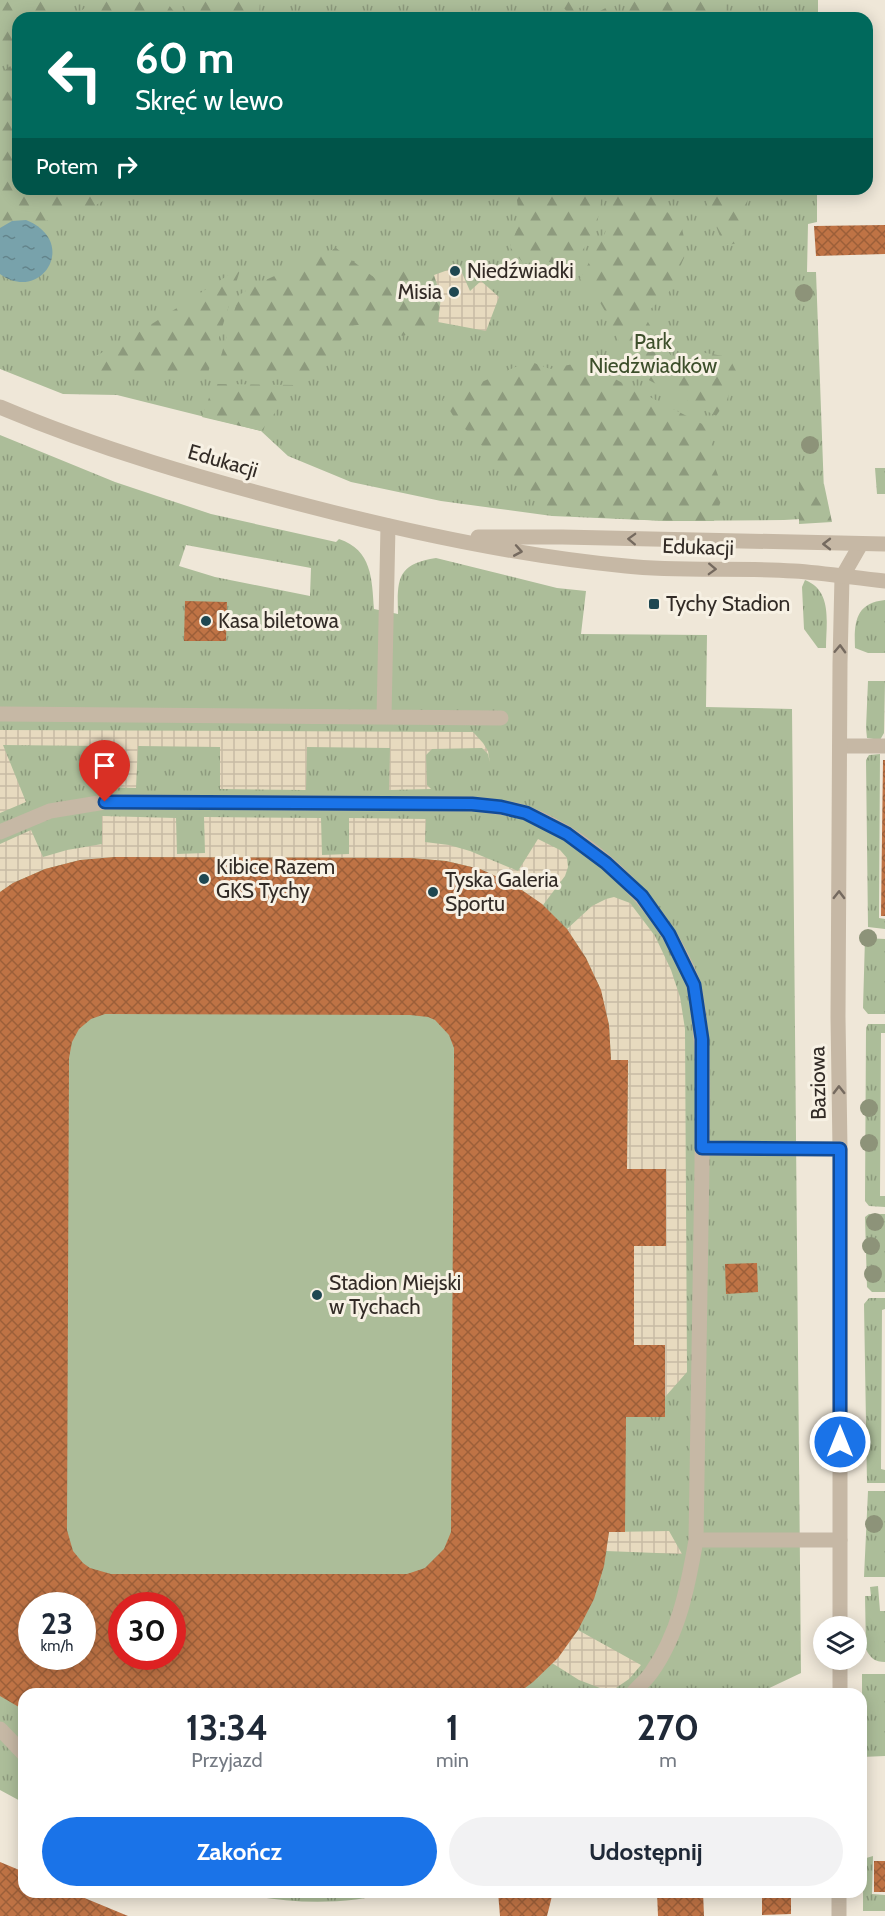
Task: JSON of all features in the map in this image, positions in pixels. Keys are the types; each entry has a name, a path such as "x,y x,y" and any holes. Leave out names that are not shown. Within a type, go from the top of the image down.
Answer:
{"street":[{"name":"Edukacji","path":"0,407 57,431 162,465 247,490 440,537 561,559 628,567 795,571 885,581"},
{"path":"384,717 388,526"},
{"name":"Edukacji","path":"440,537 562,537 885,544"},
{"name":"Baziowa","path":"840,1616 838,1017 842,577 861,544"},
{"path":"0,714 501,718"},
{"path":"840,746 885,746"},
{"path":"0,832 50,811 105,802 472,804 501,807 526,813 567,834 606,863 642,896 669,934 694,985 702,1039 702,1148 696,1540 688,1587 673,1635 651,1674 638,1688"},
{"path":"702,1148 840,1149"},
{"path":"696,1540 840,1540"},
{"path":"840,1670 840,1688"},
{"path":"0,1729 18,1748"},
{"path":"838,1898 839,1916"}],"green space":[{"name":"Park Niedźwiadków","path":"0,0 818,0 818,12 12,12 12,195 817,195 817,222 808,224 807,272 816,272 824,492 802,519 667,521 552,516 441,501 351,482 288,456 261,431 117,395 63,394 0,369"},
{"path":"0,0 57,0 63,12 12,12 12,54 0,64"},
{"path":"95,0 165,0 174,12 80,12"},
{"path":"179,0 260,0 259,12 188,12"},
{"path":"557,0 593,0 572,12 567,12"},
{"path":"622,0 723,0 726,12 628,12"},
{"path":"613,4 616,12 598,12"},
{"path":"12,65 12,195 114,195 94,206 60,213 39,225 19,221 0,228 0,74"},
{"path":"516,195 602,195 596,230 568,272 544,259 524,264 510,247 520,221"},
{"path":"615,195 656,195 659,205 681,224 687,251 669,292 644,315 656,336 676,362 700,352 729,357 736,371 727,400 716,416 630,370 616,333 604,310 580,279 605,233"},
{"path":"703,195 748,195 742,242 724,246"},
{"path":"336,248 376,279 395,268 434,275 441,297 438,322 403,336 371,323 351,326 326,361 307,375 215,376 239,295 259,283"},
{"path":"241,267 207,376 89,372 85,362 144,329"},
{"path":"529,361 550,369 582,362 710,428 712,459 724,492 714,521 552,515 455,419 443,399"},
{"path":"214,384 296,385 261,431 202,417"},
{"path":"0,435 115,482 211,514 336,542 339,539 350,544 358,550 368,567 374,609 398,614 398,591 402,575 413,564 436,558 557,588 586,591 581,634 707,635 706,707 792,709 801,1673 770,1688 18,1688 18,1800 0,1790","holes":["186,545 311,568 310,596 215,577 179,566"]},
{"path":"875,468 885,468 885,494 877,494"},
{"path":"799,473 824,484 832,522 799,524"},
{"path":"805,580 814,585 824,600 827,618 826,648 818,648 804,629 802,587"},
{"path":"885,600 885,653 868,653 855,648 858,616 868,605"},
{"path":"868,681 885,681 884,733 880,740 867,738"},
{"path":"880,754 879,918 885,919 885,929 868,927 866,760 869,755"},
{"name":"Stadion Miejski w Tychach","path":"115,857 411,858 463,865 488,872 516,886 565,928 586,956 600,990 611,1060 628,1060 627,1169 666,1169 666,1246 635,1246 634,1345 665,1345 665,1417 626,1417 625,1532 609,1532 558,1658 524,1688 18,1688 18,1706 0,1696 0,892 27,877 55,867"},
{"path":"865,938 885,939 885,1014 868,1014 863,1008"},
{"path":"868,1024 885,1024 885,1033 881,1033 880,1196 885,1196 885,1207 869,1206 865,1201 866,1028"},
{"path":"869,1214 885,1214 885,1292 872,1292 867,1287 865,1217"},
{"path":"869,1298 885,1298 885,1309 882,1310 881,1469 885,1470 885,1483 867,1483 864,1304"},
{"path":"868,1491 885,1491 885,1577 864,1577"},
{"path":"878,1586 880,1611 885,1611 885,1662 873,1659 867,1651 865,1596 871,1596 870,1587"},
{"path":"862,1674 885,1674 885,1756 867,1757 867,1688 862,1688"},
{"path":"873,1856 872,1894 885,1895 885,1911 863,1911 863,1898 867,1898 867,1858"},
{"path":"268,1898 368,1898 314,1902"}],"shaded area":[{"path":"459,266 470,291 481,281 499,297 486,331 438,322 441,297 434,275"},
{"path":"0,730 473,732 488,751 490,763 488,754 482,748 432,749 426,755 427,785 431,789 389,790 390,748 307,747 306,790 220,789 220,747 138,746 136,788 102,787 101,746 3,745 26,802 0,813"},
{"path":"102,816 176,818 177,854 205,853 204,817 321,818 322,855 349,854 349,818 426,819 425,842 470,851 518,871 538,839 560,850 567,858 568,867 565,876 543,905 513,884 480,869 446,861 411,858 115,857 80,860 45,869 13,883 0,892 0,844 31,830 43,857 102,844"},
{"path":"614,897 630,903 655,936 671,970 680,997 685,1029 687,1372 665,1397 665,1345 634,1345 634,1246 666,1246 666,1170 627,1169 628,1060 611,1060 609,1025 600,988 586,958 567,929 592,906"},
{"path":"669,1531 682,1554 606,1551 609,1532"},
{"path":"578,1630 641,1665 629,1679 616,1688 600,1688 579,1680 552,1663"}],"water":[{"path":"26,220 42,230 50,242 52,255 49,266 40,276 29,281 15,281 0,274 0,228 12,221"}],"building":[{"path":"885,225 885,254 816,256 814,226"},
{"name":"Kasa biletowa","path":"185,601 227,602 226,641 184,641"},
{"path":"883,760 885,760 885,916 881,916"},
{"path":"115,857 411,858 446,861 480,869 513,884 542,904 567,929 586,958 601,990 609,1025 611,1060 628,1060 627,1169 666,1169 666,1246 634,1246 634,1345 665,1345 665,1417 626,1417 625,1532 609,1532 604,1566 594,1599 578,1630 558,1658 525,1688 18,1688 18,1706 0,1696 0,892 13,883 45,869 80,860","holes":["105,1014 410,1015 435,1020 449,1035 454,1048 451,1532 444,1549 425,1568 407,1574 111,1574 90,1568 73,1551 67,1530 69,1058 72,1042 79,1029 91,1019"]},
{"path":"757,1263 758,1292 726,1294 725,1264"},
{"path":"874,1861 885,1861 885,1892 874,1892"},
{"path":"0,1862 18,1870 18,1898 84,1898 128,1916 0,1916"},
{"path":"498,1898 552,1898 547,1916 500,1916"},
{"path":"657,1898 703,1898 704,1916 658,1916"},
{"path":"762,1898 791,1898 791,1914 762,1915"}],"place":[{"name":"Niedźwiadki","path":"455,271"},
{"name":"Misia","path":"454,292"},
{"name":"Tychy Stadion","path":"654,604"},
{"name":"Kasa biletowa","path":"206,621"},
{"name":"Kibice Razem GKS Tychy","path":"204,879"},
{"name":"Tyska Galeria Sportu","path":"433,892"},
{"name":"Stadion Miejski w Tychach","path":"317,1295"}],"route":[{"path":"105,802 426,802 487,805 526,813 567,834 606,863 642,896 669,934 694,985 702,1039 702,1148 840,1149 840,1442"}]}
